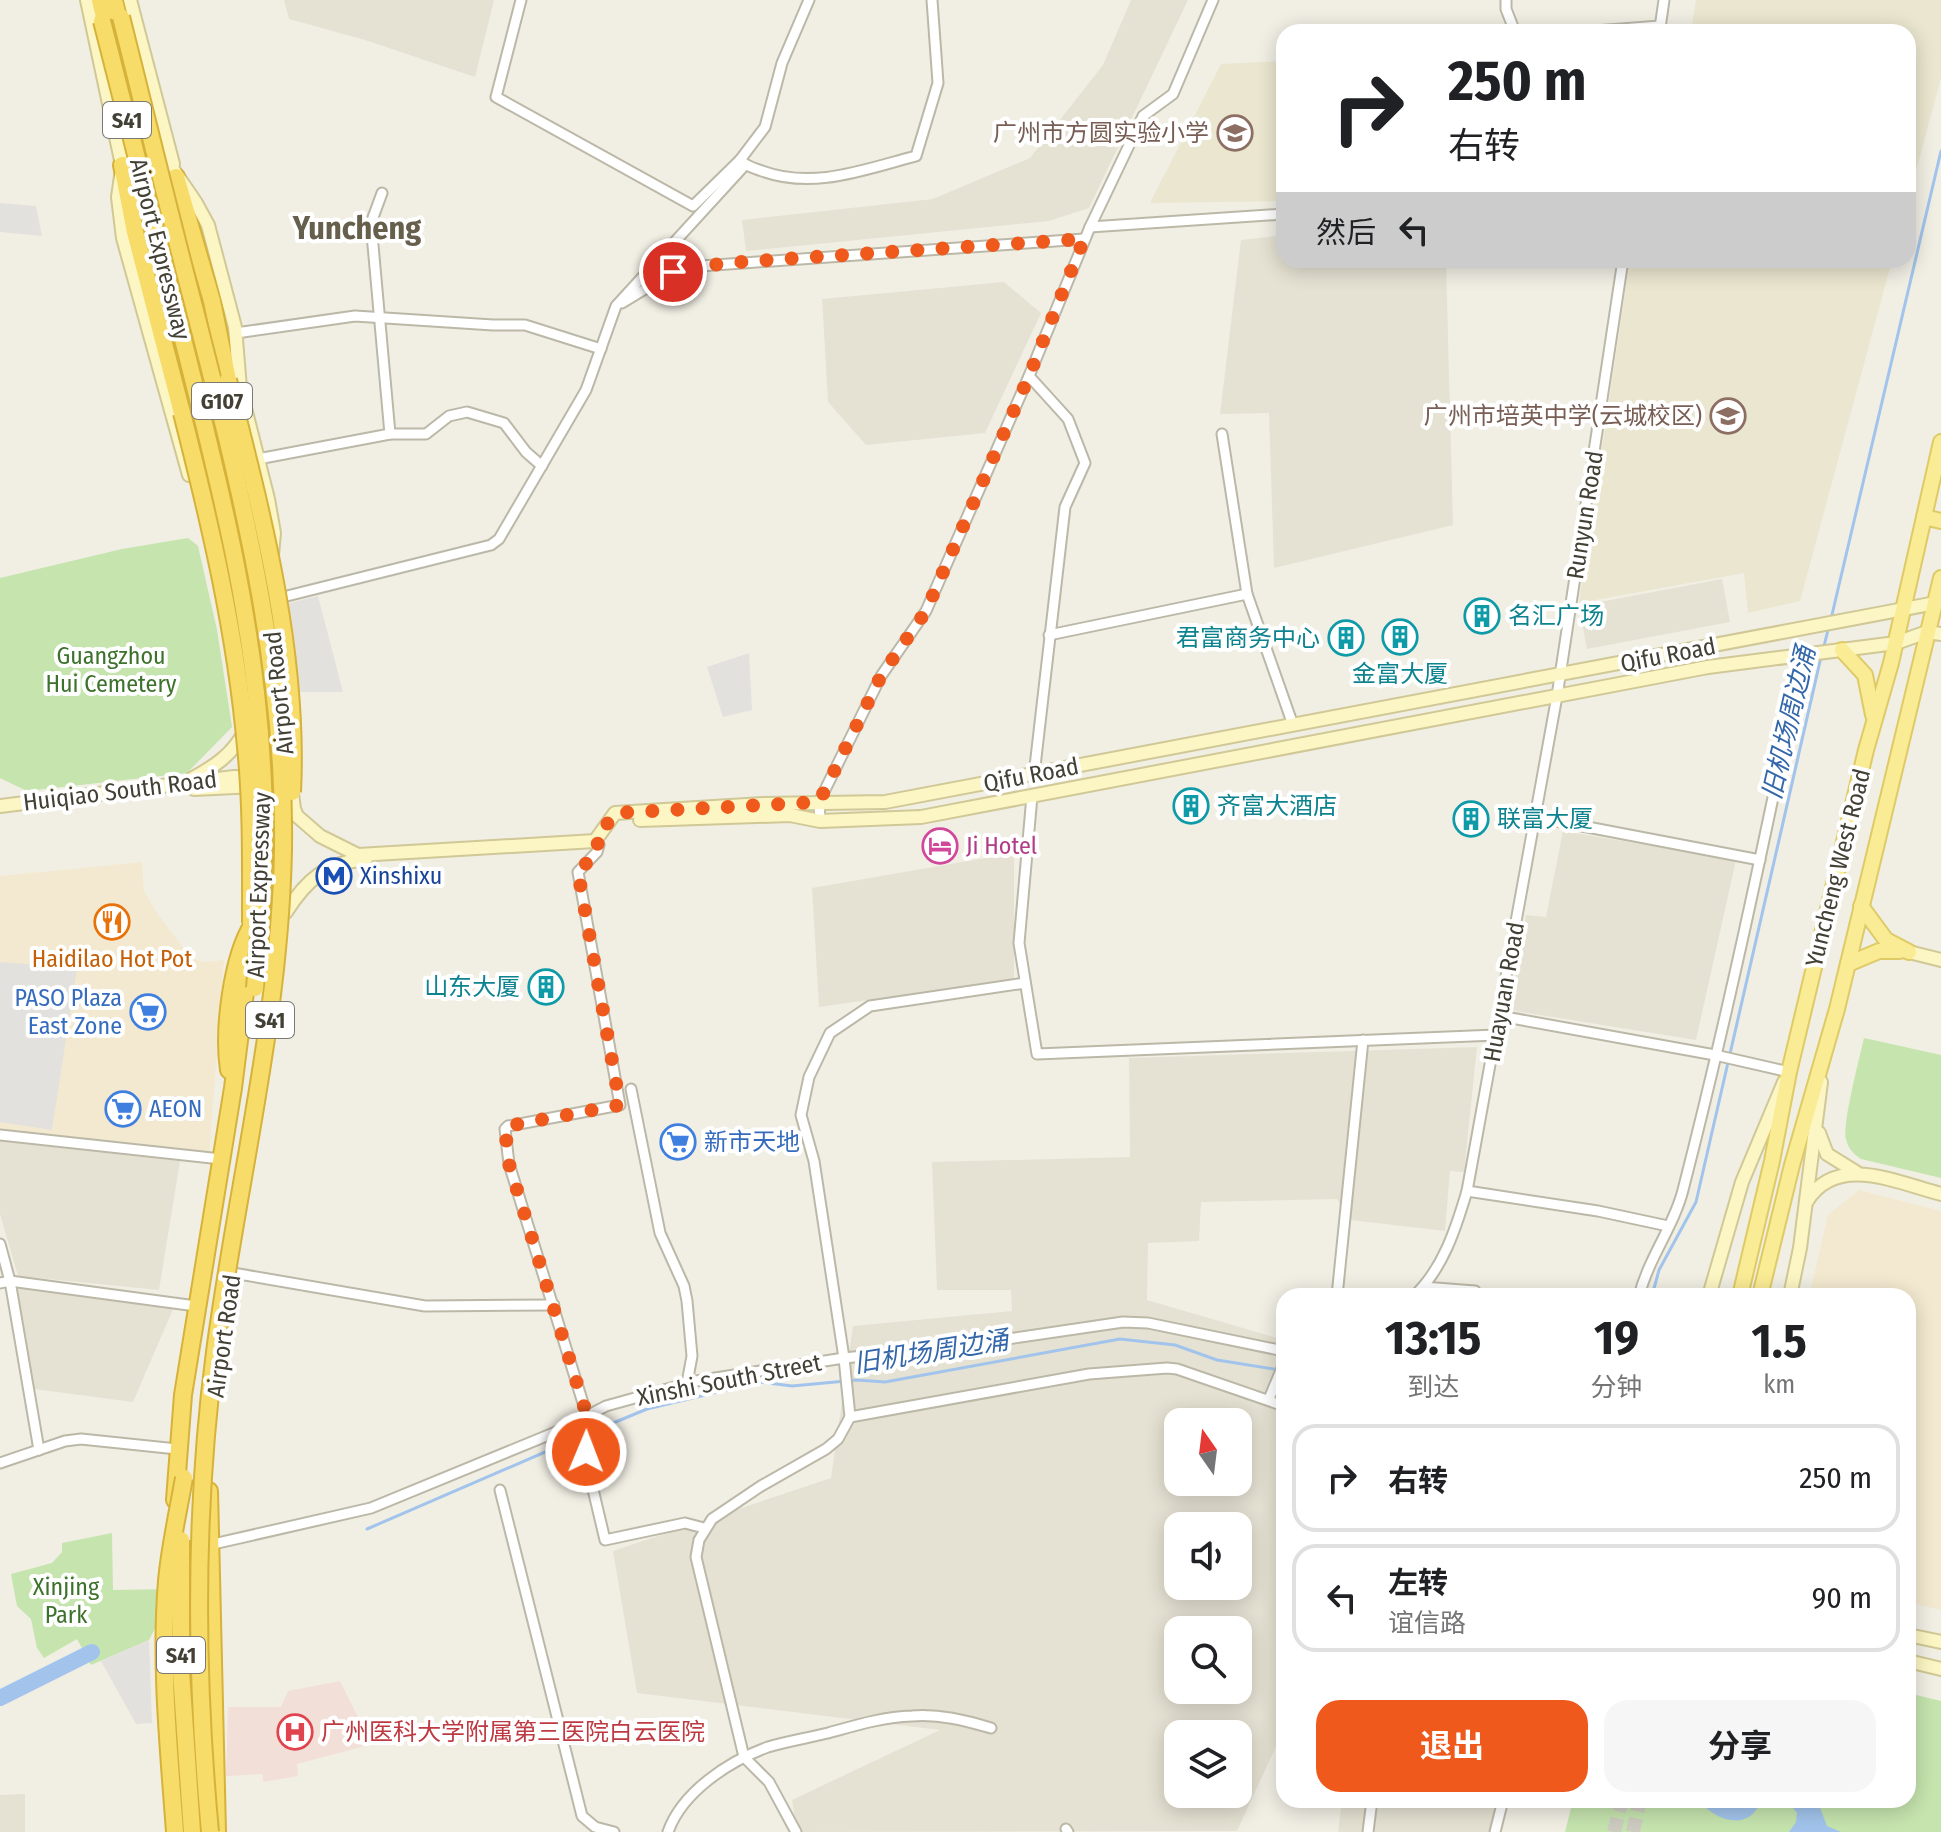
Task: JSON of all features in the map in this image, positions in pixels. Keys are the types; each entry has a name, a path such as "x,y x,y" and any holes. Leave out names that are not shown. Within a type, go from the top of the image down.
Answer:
{"highway":[{"name":"Airport Road","path":"99,0 142,138 177,226 263,577 279,674 286,763 286,912 268,1066 214,1405 209,1545 217,1832"},
{"name":"Airport Expressway","path":"99,0 231,539 249,637 264,798 262,897 255,988 199,1338 184,1478 181,1660 192,1832"},
{"name":"Airport Road","path":"115,0 142,138 151,227 228,548 247,653 258,782 253,924 240,947 235,973 227,1047 233,1088 196,1306 177,1449 174,1550 178,1632"},
{"name":"Airport Expressway","path":"115,0 225,430 258,585 274,690 281,766 283,847 279,937 262,1070 215,1349 204,1462 199,1565 199,1667 210,1832"},
{"path":"122,165 135,232 214,539 243,712 249,785 255,988"},
{"path":"176,177 212,301 267,548 290,694 292,781 279,937"},
{"path":"175,1832 166,1690 165,1609 169,1563 184,1478"},
{"path":"178,1632 193,1727 199,1832"}],"main road":[{"path":"87,0 122,165 151,227"},
{"path":"130,0 176,177 177,226"},
{"path":"142,138 196,203 215,245 236,333 240,388 274,533 272,555 263,577"},
{"path":"122,165 119,220 140,308 160,367 198,507 207,524 228,548"},
{"name":"Yuncheng West Road","path":"1742,1288 1789,1072 1896,643 1941,442"},
{"path":"1924,517 1941,521"},
{"name":"Yuncheng West Road","path":"1762,1288 1792,1165 1848,964 1902,732 1934,633 1941,578"},
{"name":"Qifu Road","path":"597,843 615,813 819,802 885,802 1938,602"},
{"path":"1842,650 1896,643 1934,633"},
{"path":"1842,650 1868,681 1874,725 1902,732"},
{"name":"Qifu Road","path":"597,843 617,821 790,815 820,821 921,817 1708,667 1842,650"},
{"path":"184,782 213,767 230,753 254,715"},
{"path":"286,763 297,816 320,836 358,855 597,843"},
{"name":"Huiqiao South Road","path":"0,806 234,777 287,786"},
{"name":"Huiqiao South Road","path":"0,814 258,782"},
{"path":"918,796 921,817"},
{"path":"286,912 311,879 325,870 360,859 597,843"},
{"path":"1861,906 1886,940 1909,952"},
{"path":"1848,964 1879,951 1909,952 1941,960"},
{"path":"1792,1288 1800,1248 1824,1059"},
{"path":"1711,1288 1742,1182 1789,1072"},
{"path":"1816,1122 1821,1144 1827,1154 1859,1173 1941,1194"},
{"path":"1805,1204 1823,1182 1841,1174 1859,1173"},
{"name":"Airport Road","path":"178,1632 176,1736 182,1832"},
{"path":"1916,1637 1941,1642"},
{"path":"1916,1663 1941,1669"}],"street":[{"path":"521,0 496,97 693,206 743,163"},
{"path":"267,601 491,545 499,539 586,390 616,306 743,163 765,127 782,63 809,0"},
{"path":"743,163 785,179 829,178 916,156 938,83 932,0"},
{"path":"820,821 819,802 881,676 926,611 1029,376 1084,239 1143,116 1173,94 1213,0"},
{"path":"1506,0 1512,24"},
{"path":"1661,24 1664,0"},
{"path":"382,193 371,223 390,434"},
{"path":"1090,227 1276,215"},
{"path":"616,306 673,272 701,266 1084,239"},
{"name":"Runyun Road","path":"1560,675 1622,268"},
{"path":"236,333 355,316 525,325 601,349"},
{"path":"1029,376 1068,419 1085,463 1065,507 1034,775"},
{"path":"258,459 390,434 426,434 449,416 467,412 504,423 526,452 542,466"},
{"path":"1222,434 1247,594 1293,725"},
{"path":"1049,635 1247,594"},
{"path":"1641,1288 1646,1269 1682,1194 1760,860 1799,674 1794,657"},
{"name":"Huayuan Road","path":"1423,1287 1451,1237 1467,1191 1560,675"},
{"path":"1032,796 1019,943 1037,1054 1496,1035"},
{"path":"1535,817 1760,860"},
{"path":"597,843 597,852 578,872 620,1105 508,1126 505,1129 509,1164 554,1305 584,1421 588,1443 587,1464 605,1540 685,1523 704,1528"},
{"path":"796,1832 769,1782 744,1757 696,1557 704,1528 712,1519 761,1486 826,1449 838,1439 850,1417 814,1161 801,1115 809,1077 830,1033 870,1006 1025,983"},
{"path":"1500,1016 1715,1055 1789,1072"},
{"path":"1338,1288 1363,1040"},
{"path":"631,1089 660,1233 684,1286 687,1301 692,1356 687,1383"},
{"path":"0,1135 221,1159"},
{"path":"1467,1191 1598,1211 1668,1226"},
{"path":"0,1244 39,1450"},
{"path":"233,1273 425,1306 554,1305"},
{"path":"5,1282 196,1306"},
{"path":"1423,1287 1436,1288"},
{"name":"Xinshi South Street","path":"209,1545 371,1508 584,1421 618,1402 687,1383 746,1372 844,1363 1123,1322 1148,1323 1276,1349"},
{"path":"850,1417 1089,1374 1167,1368 1276,1402"},
{"path":"1269,1399 1276,1382"},
{"path":"0,1463 81,1439 177,1449"},
{"path":"500,1490 582,1816 595,1827 614,1832"},
{"path":"668,1832 673,1817 684,1803 744,1757 771,1746 877,1719 914,1715 955,1717 991,1728"},
{"path":"1368,1832 1371,1808"},
{"path":"1495,1832 1501,1808"}],"shaded area":[{"path":"284,0 494,0 475,77 365,40 289,19"},
{"path":"1131,0 1188,0 1089,208 1049,221 746,251 742,220 933,199 1030,158 1103,65"},
{"path":"1696,0 1941,0 1941,78 1916,171 1916,24 1692,24"},
{"name":"广州市方圆实验小学","path":"1276,61 1276,201 1150,203 1221,64"},
{"path":"0,203 36,206 42,236 0,232"},
{"path":"1276,236 1276,268 1446,268 1453,525 1274,568 1269,413 1220,414 1241,240"},
{"name":"广州市培英中学(云城校区)","path":"1629,268 1890,268 1800,601 1748,613 1744,573 1579,603"},
{"path":"1004,282 1041,313 985,433 866,445 828,402 822,299"},
{"path":"1722,579 1730,622 1587,649 1579,606"},
{"path":"318,596 343,692 300,692 282,605"},
{"path":"749,653 752,710 723,717 707,667"},
{"path":"1563,831 1736,860 1696,1040 1509,1010 1526,915 1546,917"},
{"path":"1014,853 1014,979 819,1007 812,888"},
{"path":"142,862 144,891 190,957 202,962 224,960 209,1156 0,1134 0,876"},
{"path":"0,962 77,968 52,1130 0,1122"},
{"path":"1477,1047 1464,1172 1450,1171 1445,1231 1350,1220 1337,1199 1201,1202 1199,1241 1148,1243 1147,1300 1276,1338 1276,1746 1252,1798 1252,1720 1164,1720 1164,1808 1248,1808 1237,1831 797,1832 792,1800 940,1730 637,1693 613,1551 831,1478 853,1326 1012,1311 1011,1290 937,1290 932,1162 1130,1157 1129,1058"},
{"path":"0,1141 180,1161 159,1290 18,1276 0,1214"},
{"path":"1859,1190 1941,1211 1941,1610 1916,1604 1916,1288 1811,1288 1828,1215"},
{"path":"17,1288 174,1307 133,1402 34,1389"},
{"path":"149,1640 152,1723 136,1724 101,1661"},
{"name":"广州医科大学附属第三医院白云医院","path":"340,1681 359,1719 365,1746 297,1764 298,1776 263,1782 263,1774 226,1776 228,1707 281,1707 288,1691"},
{"path":"25,1794 25,1832 0,1832 0,1795"},
{"path":"1341,1808 1499,1808 1494,1832 1338,1832"}],"green space":[{"name":"Guangzhou Hui Cemetery","path":"188,538 198,546 217,630 232,727 187,773 27,791 0,778 0,578 122,549"},
{"path":"1864,1038 1941,1055 1941,1178 1861,1159 1850,1148 1845,1131"},
{"name":"Xinjing Park","path":"112,1533 113,1590 175,1589 149,1640 91,1665 77,1639 44,1658 37,1648 31,1619 17,1606 11,1574 52,1563 62,1552 62,1543"},
{"path":"1916,1695 1941,1701 1941,1832 1565,1832 1571,1808 1916,1808"}],"water":[{"path":"1706,1808 1757,1808 1741,1820 1714,1814"},
{"path":"1793,1808 1820,1808 1827,1826 1841,1832 1789,1832 1796,1822 1797,1813"}],"waterway":[{"name":"旧机场周边涌","path":"1916,257 1941,151"},
{"name":"旧机场周边涌","path":"1831,619 1914,268"},
{"name":"旧机场周边涌","path":"1823,650 1829,626"},
{"name":"旧机场周边涌","path":"1654,1288 1659,1270 1696,1202 1821,657"},
{"name":"旧机场周边涌","path":"589,1433 647,1409 759,1382 792,1386 857,1380 885,1382 1120,1339 1175,1345 1217,1360 1276,1369"},
{"name":"旧机场周边涌","path":"367,1529 582,1436"},
{"path":"0,1698 92,1652"}],"tunnel":[{"path":"1614,1832 1620,1808"},
{"path":"1633,1832 1638,1808"}],"place":[{"name":"广州市方圆实验小学","path":"1235,133"},
{"name":"广州市培英中学(云城校区)","path":"1728,416"},
{"name":"名汇广场","path":"1482,616"},
{"name":"金富大厦","path":"1400,637"},
{"name":"君富商务中心","path":"1346,638"},
{"name":"齐富大酒店","path":"1191,806"},
{"name":"联富大厦","path":"1471,819"},
{"name":"Ji Hotel","path":"940,846"},
{"name":"Xinshixu","path":"334,876"},
{"name":"Haidilao Hot Pot","path":"112,922"},
{"name":"山东大厦","path":"546,987"},
{"name":"PASO Plaza East Zone","path":"148,1012"},
{"name":"AEON","path":"123,1109"},
{"name":"新市天地","path":"678,1142"},
{"name":"广州医科大学附属第三医院白云医院","path":"295,1732"}],"district":[{"name":"Yuncheng","path":"357,228"}],"route":[{"path":"586,1452 588,1443 581,1421 587,1416 509,1164 505,1129 620,1105 578,872 597,852 599,845 595,841 615,813 819,802 881,676 926,611 1029,376 1084,239 725,263 673,272"}]}
